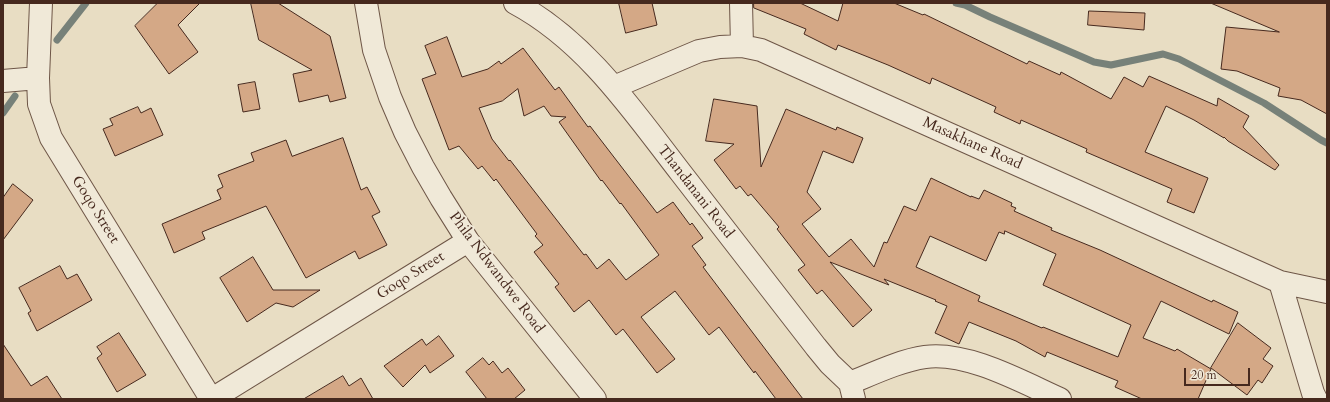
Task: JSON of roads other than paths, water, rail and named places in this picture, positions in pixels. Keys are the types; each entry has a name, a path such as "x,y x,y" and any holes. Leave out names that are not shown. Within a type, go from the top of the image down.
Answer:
{"street":[{"name":"Goqo Street","path":"41,3 38,78 39,104 51,138 212,399 468,241"},
{"name":"Phila Ndwandwe Road","path":"366,3 374,50 390,96 405,132 423,166 468,241 594,399"},
{"name":"Thandanani Road","path":"515,3 529,10 552,26 576,47 614,87 816,347 852,391"},
{"path":"741,3 742,46"},
{"name":"Masakhane Road","path":"614,87 699,51 720,47 742,46 761,50 1280,282 1327,292"},
{"path":"3,81 38,78"},
{"path":"1280,282 1313,397"},
{"path":"852,391 909,361 925,357 945,356 988,367 1060,399"}],"waterway":[{"path":"57,40 86,3"},
{"path":"956,3 965,5 1094,62 1111,65 1163,54 1179,59 1264,103 1327,143"},
{"path":"3,113 15,96"}]}
